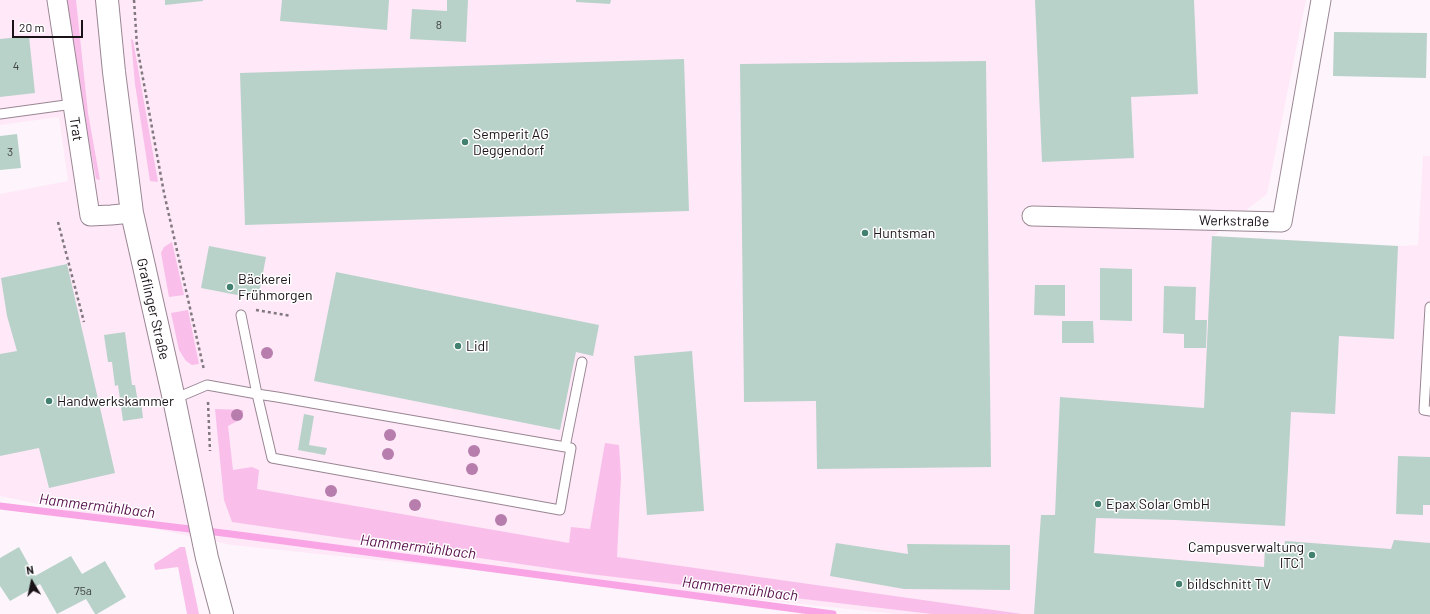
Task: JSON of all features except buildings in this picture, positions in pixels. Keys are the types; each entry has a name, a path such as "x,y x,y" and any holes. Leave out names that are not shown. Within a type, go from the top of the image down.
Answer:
{"street":[{"name":"Trat","path":"57,0 90,216 132,213"},
{"name":"Graflinger Straße","path":"107,0 114,72 132,213 174,399 207,558 222,614"},
{"name":"Werkstraße","path":"1032,216 1282,222 1321,0"}],"lane":[{"path":"0,114 73,104"},
{"path":"1430,307 1424,410 1430,411"},
{"path":"174,399 207,386 257,394 571,448 560,510 272,458 257,394 242,315"},
{"path":"565,447 582,362"}],"path":[{"path":"134,0 137,46 164,193 197,334 207,386 211,456"},
{"path":"58,222 84,322"},
{"path":"250,308 291,316"}],"shaded area":[{"path":"0,0 1306,0 1267,194 1213,236 1398,246 1418,245 1423,156 1430,156 1430,614 897,614 232,545 0,496 0,194 68,181 59,117 0,125"},
{"path":"62,0 76,0 88,113 100,180 96,179"},
{"path":"131,39 133,40 158,182 150,181 135,84"},
{"path":"172,242 184,295 169,297 161,253 164,247"},
{"path":"188,310 199,364 192,365 186,361 179,350 171,313"},
{"path":"215,409 243,410 243,418 228,426 233,470 252,467 259,470 257,489 569,543 571,527 590,529 605,443 619,445 621,477 617,557 1022,614 932,614 589,574 232,522 224,500"},
{"path":"180,547 185,547 199,614 187,614 178,567 155,570 154,564"}],"waterway":[{"name":"Hammermühlbach","path":"0,506 231,534 833,614"}],"place":[{"name":"Semperit AG Deggendorf","path":"465,142"},
{"name":"Huntsman","path":"865,233"},
{"name":"Bäckerei Frühmorgen","path":"230,287"},
{"name":"Lidl","path":"458,346"},
{"name":"Handwerkskammer","path":"49,401"},
{"name":"Epax Solar GmbH","path":"1098,504"},
{"name":"Campusverwaltung ITC1","path":"1312,555"},
{"name":"bildschnitt TV","path":"1179,584"}]}
